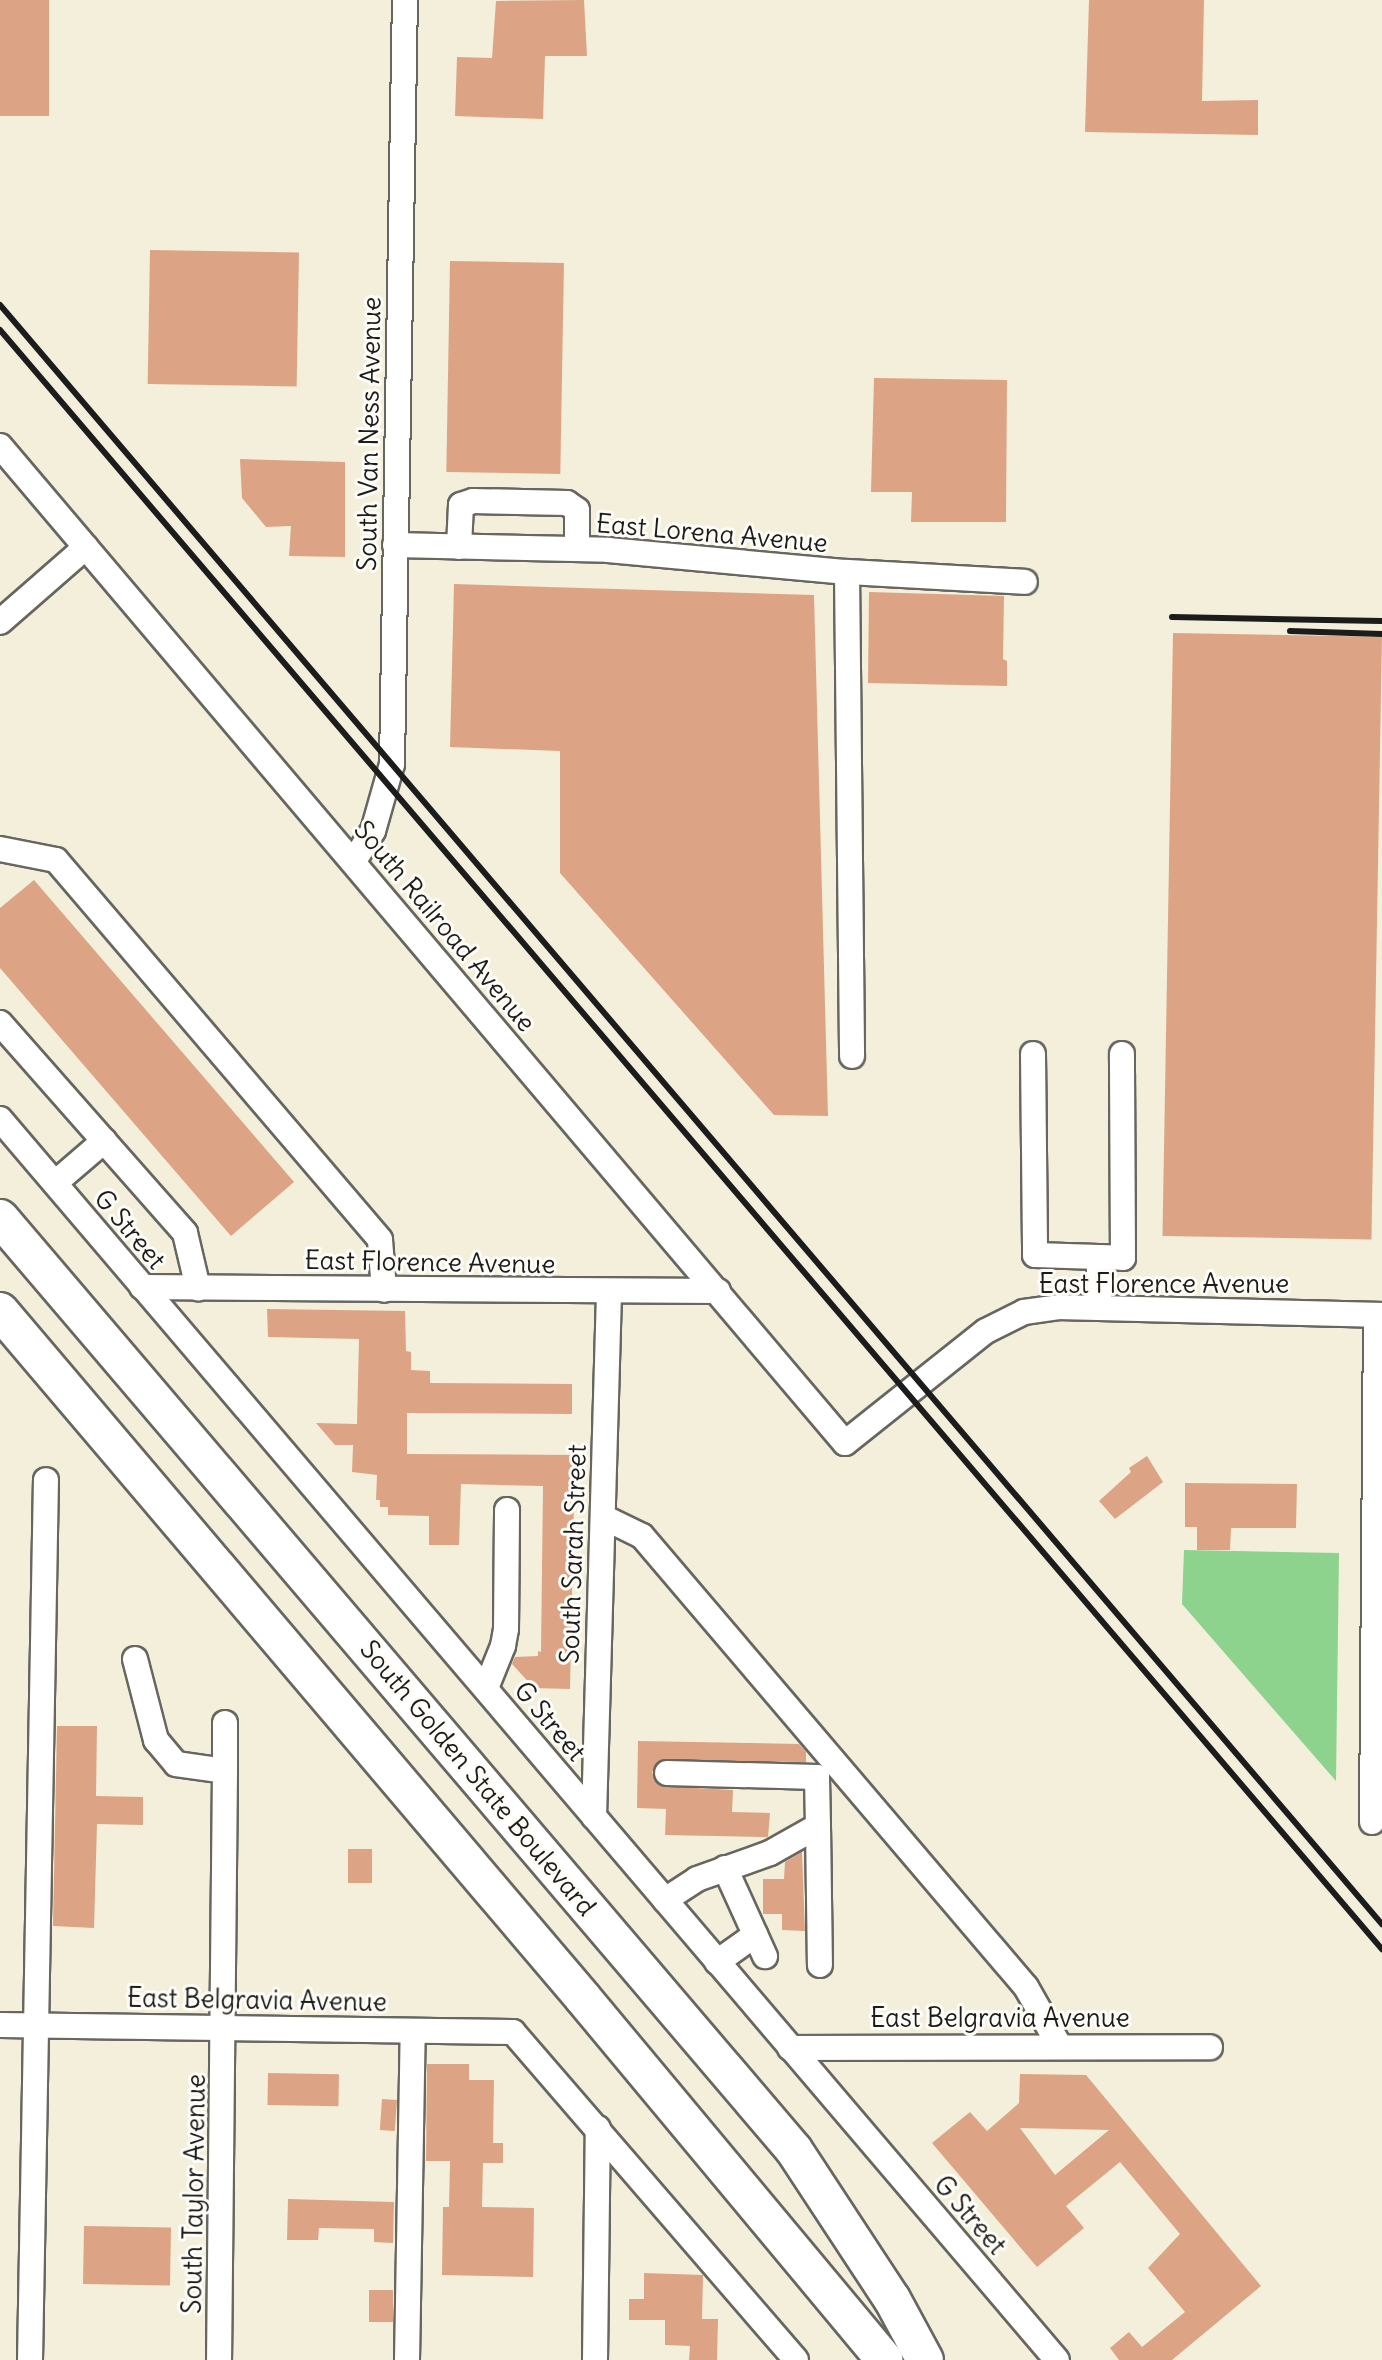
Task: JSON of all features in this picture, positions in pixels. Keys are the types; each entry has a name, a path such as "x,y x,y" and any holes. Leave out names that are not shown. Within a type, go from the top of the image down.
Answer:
{"highway":[{"name":"South Golden State Boulevard","path":"0,1218 794,2150 892,2299 925,2360"},
{"path":"0,1311 885,2360"},
{"path":"0,1333 171,1512"}],"street":[{"name":"South Van Ness Avenue","path":"354,861 373,831 392,764 405,0"},
{"name":"South Railroad Avenue","path":"0,446 845,1443"},
{"path":"459,547 461,505 489,501 567,503 577,510 577,549"},
{"name":"East Lorena Avenue","path":"395,545 577,549 847,572 1025,582"},
{"path":"0,622 86,547"},
{"path":"847,572 852,1056"},
{"path":"0,849 56,860 380,1240 384,1290"},
{"path":"0,1023 185,1233 198,1288"},
{"path":"1033,1054 1035,1255 1123,1258 1122,1054"},
{"name":"G Street","path":"0,1119 1057,2360"},
{"path":"55,1183 104,1141"},
{"path":"1099,1257 1099,1308"},
{"name":"East Florence Avenue","path":"142,1287 718,1291"},
{"name":"South Sarah Street","path":"594,1817 609,1292"},
{"name":"East Florence Avenue","path":"845,1443 919,1382 1007,1319 1042,1308 1379,1315"},
{"path":"1372,1822 1379,1315"},
{"path":"30,2360 46,1480"},
{"path":"486,1688 503,1646 506,1629 507,1510"},
{"path":"603,1517 642,1536 1026,1987 1059,2045"},
{"path":"135,1659 156,1740 176,1764 225,1771"},
{"name":"South Taylor Avenue","path":"219,2360 225,1723"},
{"path":"667,1773 817,1777 820,1965"},
{"path":"665,1900 697,1879 770,1853 818,1826"},
{"path":"717,1962 760,1945 725,1868"},
{"name":"East Belgravia Avenue","path":"0,2025 513,2032 598,2128"},
{"path":"407,2360 413,2031"},
{"name":"East Belgravia Avenue","path":"790,2048 1210,2047"},
{"path":"595,2360 598,2128"},
{"path":"598,2128 796,2360"}],"green space":[{"path":"1184,1550 1339,1553 1336,1781 1182,1604"}],"building":[{"path":"0,0 49,0 49,116 0,116"},
{"path":"584,0 587,56 545,56 543,119 455,116 457,57 492,58 496,1"},
{"path":"1089,0 1204,0 1202,101 1258,100 1258,135 1085,132"},
{"path":"150,250 299,253 297,387 148,384"},
{"path":"450,261 564,263 560,474 446,472"},
{"path":"874,378 1007,380 1006,522 911,522 912,492 871,492"},
{"path":"240,459 345,462 345,557 289,556 291,526 266,527 242,498"},
{"path":"454,584 814,595 828,1116 774,1115 560,873 560,751 450,747"},
{"path":"869,592 1004,596 1003,659 1007,661 1007,686 868,683"},
{"path":"1173,633 1382,637 1371,1240 1162,1236"},
{"path":"34,880 294,1182 231,1236 0,968 0,908"},
{"path":"267,1309 405,1311 406,1351 411,1352 411,1370 430,1371 430,1383 572,1384 572,1414 407,1413 407,1454 575,1455 570,1689 534,1688 512,1664 515,1657 538,1656 538,1651 541,1652 543,1486 461,1484 459,1545 429,1545 429,1516 388,1515 388,1507 380,1507 380,1500 376,1500 377,1475 352,1472 353,1445 335,1445 316,1423 357,1424 359,1339 268,1337"},
{"path":"1147,1456 1163,1482 1115,1519 1099,1501 1131,1472 1129,1468"},
{"path":"1185,1483 1297,1484 1296,1528 1231,1528 1230,1550 1197,1550 1197,1527 1185,1527"},
{"path":"57,1726 97,1726 96,1796 143,1797 143,1825 97,1824 94,1928 53,1926"},
{"path":"638,1741 799,1744 806,1752 806,1762 661,1760 652,1772 660,1786 733,1790 732,1812 770,1813 768,1837 665,1835 666,1809 637,1808"},
{"path":"348,1849 372,1849 372,1883 348,1883"},
{"path":"802,1852 805,1931 782,1930 782,1914 763,1914 763,1879 784,1879 785,1862"},
{"path":"427,2064 469,2064 469,2080 494,2080 493,2143 503,2143 503,2163 483,2163 482,2207 534,2208 533,2277 442,2275 443,2207 449,2207 450,2161 426,2161"},
{"path":"268,2073 339,2074 338,2106 267,2105"},
{"path":"1020,2074 1086,2075 1261,2286 1172,2360 1119,2360 1110,2348 1129,2332 1142,2347 1185,2312 1148,2268 1180,2234 1120,2162 1066,2206 1084,2228 1037,2267 932,2143 970,2112 987,2131 1019,2103","holes":["1020,2128 1109,2130 1055,2175"]},
{"path":"382,2099 397,2100 395,2131 380,2130"},
{"path":"288,2199 394,2202 393,2243 374,2242 374,2229 319,2228 318,2240 287,2240"},
{"path":"84,2226 171,2228 170,2286 83,2284"},
{"path":"644,2273 703,2275 702,2319 718,2319 717,2360 689,2360 690,2346 665,2345 665,2320 629,2320 629,2299 644,2299"},
{"path":"369,2290 393,2290 393,2322 369,2322"}],"railway":[{"path":"0,305 1382,1924"},
{"path":"0,330 1382,1949"},
{"path":"1172,617 1382,621"},
{"path":"1290,631 1382,634"}]}
